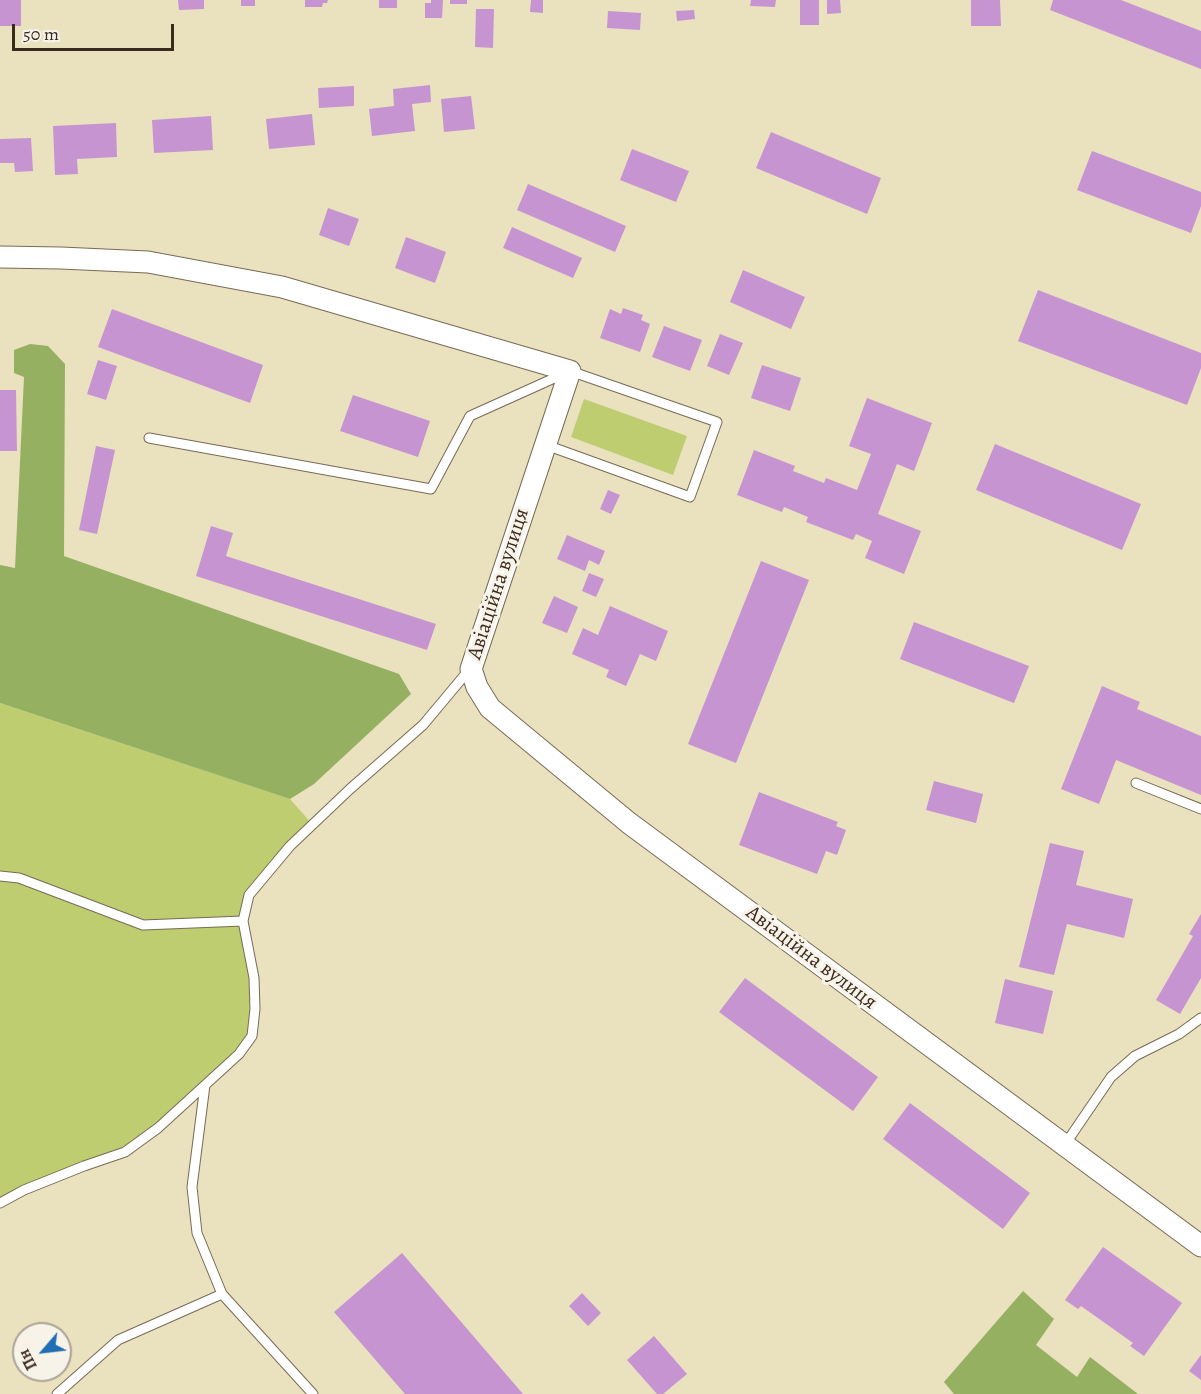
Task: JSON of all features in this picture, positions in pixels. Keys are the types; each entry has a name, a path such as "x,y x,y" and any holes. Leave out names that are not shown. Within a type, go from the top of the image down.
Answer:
{"street":[{"path":"0,257 148,262 282,287 570,371"},
{"name":"Авіаційна вулиця","path":"570,371 471,669 477,687 490,708 629,823 1201,1246"}],"lane":[{"path":"149,438 431,489 470,416 570,371 717,422 690,497 546,445"},
{"path":"0,1203 24,1190 125,1152 158,1128 239,1054 252,1036 255,1009 254,978 243,921 249,895 290,846 423,725 471,669"},
{"path":"1136,783 1201,809"},
{"path":"0,876 19,878 143,925 243,921"},
{"path":"1064,1146 1111,1077 1135,1056 1179,1034 1201,1018"},
{"path":"205,1085 192,1187 197,1233 222,1294 313,1394"},
{"path":"57,1394 118,1340 222,1294"}],"green space":[{"path":"30,344 48,346 65,364 64,556 399,674 411,694 314,784 290,799 0,703 0,565 15,568 24,377 14,373 14,350"},
{"path":"584,399 687,436 673,475 571,437"},
{"path":"0,703 290,799 313,825 249,895 243,921 248,948 252,1036 239,1054 125,1152 0,1203"},
{"path":"1023,1291 1054,1319 1036,1345 1077,1377 1090,1357 1138,1394 954,1394 944,1382"}],"building":[{"path":"0,0 21,0 21,26 0,26"},
{"path":"178,0 204,0 204,9 179,10"},
{"path":"241,0 255,0 255,6 241,6"},
{"path":"305,0 328,0 327,3 323,3 322,7 305,7"},
{"path":"379,0 397,0 397,8 379,8"},
{"path":"431,0 443,0 442,18 425,18 425,3 431,3"},
{"path":"450,0 467,0 467,4 450,4"},
{"path":"531,0 543,0 543,13 530,12"},
{"path":"751,0 776,0 775,7 750,6"},
{"path":"800,0 819,0 819,25 800,25"},
{"path":"827,0 840,0 841,13 827,14"},
{"path":"971,0 1000,0 1001,26 971,26"},
{"path":"1053,0 1121,0 1201,31 1201,69 1050,10"},
{"path":"476,9 494,9 493,48 475,47"},
{"path":"694,10 695,19 677,21 676,11"},
{"path":"608,11 641,13 640,30 607,28"},
{"path":"430,85 431,102 412,104 415,131 372,136 369,109 394,106 393,89"},
{"path":"354,86 354,106 319,108 318,88"},
{"path":"471,96 475,129 444,132 441,99"},
{"path":"312,114 315,145 269,149 266,119"},
{"path":"211,116 213,150 154,153 152,120"},
{"path":"116,123 117,157 77,159 78,174 55,175 53,126"},
{"path":"771,132 881,178 867,214 756,168"},
{"path":"31,138 33,171 15,172 14,163 0,163 0,139"},
{"path":"632,149 689,171 676,202 620,180"},
{"path":"1092,151 1201,192 1201,206 1191,233 1077,190"},
{"path":"528,184 626,226 615,252 517,210"},
{"path":"328,208 359,219 349,246 319,235"},
{"path":"512,227 582,258 573,278 503,248"},
{"path":"406,237 446,252 435,283 395,268"},
{"path":"743,270 805,297 791,329 730,302"},
{"path":"1038,290 1201,353 1201,368 1187,405 1018,341"},
{"path":"623,308 643,315 641,320 650,324 640,352 600,338 610,309 621,314"},
{"path":"112,309 263,365 250,403 98,347"},
{"path":"664,326 702,340 690,371 652,357"},
{"path":"720,334 743,343 729,375 707,366"},
{"path":"98,360 117,366 106,400 87,394"},
{"path":"762,365 801,378 790,411 751,398"},
{"path":"0,390 16,390 17,451 0,451"},
{"path":"353,395 430,421 418,457 340,431"},
{"path":"867,398 932,423 914,471 897,464 878,514 921,531 904,574 865,558 872,541 856,534 853,540 806,522 808,517 784,507 782,512 737,495 754,450 795,466 793,471 824,483 826,478 857,490 871,454 849,446"},
{"path":"995,444 1141,504 1122,550 976,490"},
{"path":"96,446 115,450 97,534 79,530"},
{"path":"608,490 620,495 611,514 600,509"},
{"path":"211,526 233,533 226,556 436,624 427,650 196,576"},
{"path":"567,535 605,551 599,565 589,560 585,571 557,559"},
{"path":"761,561 809,580 736,763 688,744"},
{"path":"589,573 604,579 596,597 582,591"},
{"path":"554,596 578,607 567,633 542,623"},
{"path":"610,606 668,631 656,661 640,654 626,686 606,677 609,670 572,654 583,628 598,635"},
{"path":"914,622 1029,666 1014,703 900,659"},
{"path":"1102,686 1140,702 1137,709 1201,736 1201,795 1116,760 1099,804 1061,789"},
{"path":"934,781 983,794 976,823 926,810"},
{"path":"759,792 838,822 836,826 846,830 837,855 826,851 817,874 739,845"},
{"path":"1050,843 1084,851 1076,885 1133,899 1124,938 1067,924 1054,975 1019,967"},
{"path":"1201,914 1201,978 1180,1014 1156,1000 1193,936 1189,934"},
{"path":"745,978 878,1077 853,1111 719,1012"},
{"path":"1005,979 1053,991 1043,1034 995,1023"},
{"path":"910,1103 1030,1193 1003,1229 883,1139"},
{"path":"1103,1247 1182,1303 1144,1356 1130,1346 1133,1343 1081,1306 1078,1309 1065,1300"},
{"path":"402,1253 523,1394 405,1394 334,1312"},
{"path":"582,1293 601,1313 588,1326 569,1306"},
{"path":"654,1336 687,1374 663,1394 657,1394 627,1360"},
{"path":"1201,1355 1201,1380 1189,1371"}]}
